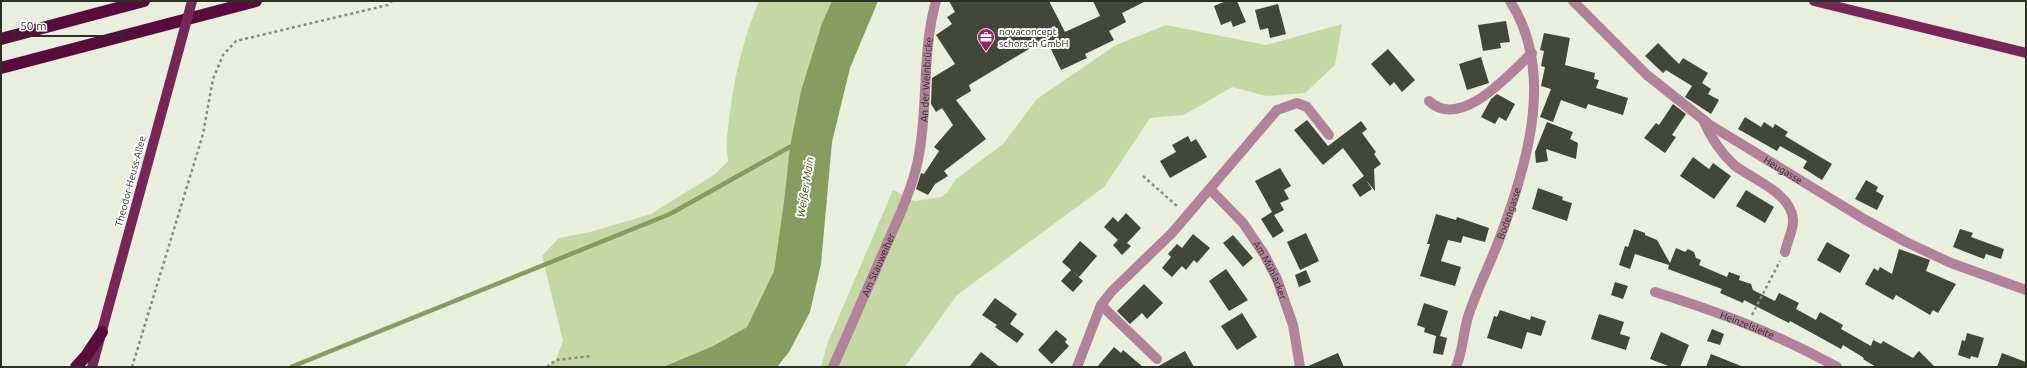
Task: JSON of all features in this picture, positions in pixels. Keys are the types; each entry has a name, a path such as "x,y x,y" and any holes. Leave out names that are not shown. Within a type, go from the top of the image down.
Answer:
{"highway":[{"path":"1,39 144,1"},
{"path":"1,68 256,1"},
{"path":"76,367 86,356 102,332"}],"main road":[{"name":"Theodor-Heuss-Allee","path":"92,367 192,1"},
{"path":"1814,1 2026,53"}],"street":[{"name":"An der Weinbrücke","path":"918,160 925,104 924,74 929,26 936,1"},
{"name":"Bodengasse","path":"1456,367 1461,355 1468,318 1518,187 1530,137 1534,99 1532,53 1516,10 1510,1"},
{"name":"Heugasse","path":"1573,1 1647,75 1704,120 1824,195 1900,238 1951,263 2026,290"},
{"path":"1429,101 1435,106 1443,109 1464,108 1489,91 1532,53"},
{"path":"1078,367 1101,305 1112,291 1172,233 1277,110 1297,103 1307,106 1329,136"},
{"path":"1704,120 1711,138 1720,151 1735,166 1755,177 1780,197 1791,209 1794,220 1785,252"},
{"name":"Am Stauweiher","path":"833,367 906,200 918,160"},
{"name":"Am Mühlacker","path":"1210,190 1244,222 1277,279 1293,325 1300,367"},
{"name":"Heinzelsleite","path":"1655,292 1748,323 1792,343 1837,367"},
{"path":"1101,305 1157,359"}],"path":[{"path":"132,367 203,134 213,79 223,55 236,41 388,5 392,1"},
{"path":"1143,176 1188,215"},
{"path":"1748,323 1785,252"},
{"path":"547,367 556,360 592,356"}],"shaded area":[{"path":"759,1 832,1 822,23 801,91 774,271 747,327 713,346 663,367 547,367 556,360 563,341 542,256 559,238 590,232 651,214 715,174 728,161 727,136 735,83 741,55"},
{"path":"1342,24 1335,65 1305,93 1266,96 1232,87 1184,115 1150,118 1104,187 957,295 905,367 821,367 828,342 893,190 914,201 941,197 947,193 956,179 1003,144 1037,99 1116,45 1166,25 1266,45"}],"water":[{"name":"Weißer Main","path":"832,1 878,1 850,68 832,142 821,264 810,312 789,352 777,367 663,367 713,346 747,327 774,271 790,147 801,91 822,23"}],"building":[{"path":"949,1 1049,1 1065,32 1100,16 1093,1 1146,1 1122,13 1126,22 1109,31 1114,40 1085,54 1087,58 1061,70 1048,43 1046,44 1044,40 969,85 971,91 956,100 986,139 944,171 948,176 935,184 928,195 916,189 921,173 924,174 939,151 934,147 953,125 942,108 936,112 931,104 932,78 955,64 936,35 952,24 947,17 955,12"},
{"path":"1226,1 1237,1 1246,22 1233,27 1231,21 1221,25 1214,6"},
{"path":"1278,4 1286,34 1270,38 1268,28 1260,30 1255,10"},
{"path":"1506,21 1510,42 1500,43 1501,48 1483,51 1478,25"},
{"path":"1544,33 1570,38 1565,65 1595,73 1594,79 1599,80 1596,88 1628,98 1623,115 1588,104 1586,109 1561,100 1553,122 1540,117 1551,89 1541,86 1545,67 1541,66 1544,51 1540,50"},
{"path":"1658,43 1679,64 1683,58 1708,73 1702,83 1711,89 1708,94 1719,100 1711,114 1685,97 1692,86 1666,70 1663,73 1645,56"},
{"path":"1388,49 1415,80 1402,92 1394,82 1390,86 1371,64"},
{"path":"1481,57 1489,83 1467,90 1459,64"},
{"path":"1497,94 1515,104 1506,121 1499,117 1495,124 1481,117 1491,99"},
{"path":"1673,104 1686,114 1672,135 1676,137 1665,153 1644,138 1656,123 1659,125"},
{"path":"1745,117 1761,127 1764,122 1773,128 1775,124 1788,132 1785,136 1832,164 1822,180 1803,168 1807,161 1780,146 1777,151 1738,129"},
{"path":"1307,120 1328,146 1361,121 1367,129 1362,133 1376,152 1374,154 1381,164 1374,169 1375,191 1366,180 1372,189 1360,197 1352,185 1364,176 1343,148 1323,165 1294,130"},
{"path":"1547,122 1573,132 1570,139 1578,143 1576,159 1546,149 1548,161 1536,163 1535,152"},
{"path":"1188,136 1191,142 1196,139 1207,157 1170,178 1160,161 1176,152 1172,145"},
{"path":"1693,157 1709,169 1713,163 1731,176 1714,199 1680,176"},
{"path":"1280,168 1291,186 1284,190 1289,199 1280,203 1284,210 1274,215 1284,231 1273,238 1261,219 1272,212 1255,181"},
{"path":"1866,180 1878,187 1876,191 1884,196 1877,210 1855,199"},
{"path":"1538,188 1563,197 1562,200 1572,203 1567,221 1532,209"},
{"path":"1746,190 1774,207 1765,223 1736,206"},
{"path":"1126,213 1141,228 1127,243 1131,246 1122,255 1113,245 1118,240 1104,227 1113,217 1118,222"},
{"path":"1436,214 1456,220 1457,217 1489,228 1485,242 1463,236 1461,243 1448,240 1441,261 1461,267 1455,286 1420,276 1430,244 1427,244"},
{"path":"1634,229 1657,240 1670,263 1676,248 1685,252 1688,249 1694,252 1696,258 1701,260 1699,265 1727,277 1729,272 1740,276 1739,280 1751,284 1753,290 1775,301 1779,293 1799,303 1796,309 1816,320 1820,312 1843,325 1841,329 1871,346 1873,340 1881,344 1883,341 1913,358 1919,351 1935,367 1876,367 1843,345 1841,349 1790,321 1789,323 1744,300 1743,303 1720,293 1722,289 1668,269 1669,265 1635,254 1630,269 1619,265 1625,246 1628,247"},
{"path":"1960,229 1973,233 1971,237 2004,249 2001,259 1986,254 1984,259 1953,247"},
{"path":"1306,233 1319,261 1300,270 1287,242"},
{"path":"1193,234 1210,248 1197,263 1194,260 1186,270 1182,266 1172,277 1162,268 1171,257 1168,254 1177,244 1182,248"},
{"path":"1233,235 1253,258 1243,267 1223,243"},
{"path":"1080,241 1097,256 1079,277 1062,262"},
{"path":"1827,242 1850,255 1840,273 1817,260"},
{"path":"1899,249 1930,260 1926,271 1956,284 1938,313 1933,310 1930,315 1896,295 1893,300 1865,284 1874,268 1878,271 1880,267 1892,274"},
{"path":"1226,269 1248,300 1229,311 1209,281"},
{"path":"1071,270 1083,281 1073,292 1061,281"},
{"path":"1306,270 1311,282 1299,287 1295,275"},
{"path":"1615,282 1628,286 1623,299 1611,295"},
{"path":"1144,284 1163,303 1147,319 1142,313 1130,324 1117,311"},
{"path":"995,298 1017,314 1010,324 1024,334 1017,343 995,327 997,325 982,315"},
{"path":"1424,303 1448,311 1440,336 1447,338 1443,355 1433,353 1436,336 1424,332 1425,328 1417,325"},
{"path":"1500,310 1530,320 1531,316 1546,321 1541,336 1527,332 1522,349 1487,338 1494,316 1497,317"},
{"path":"1242,313 1257,337 1237,350 1221,326"},
{"path":"1599,314 1624,322 1620,334 1630,337 1626,350 1591,339"},
{"path":"1712,329 1724,334 1720,345 1707,341"},
{"path":"1056,330 1067,339 1065,342 1069,346 1052,364 1038,350"},
{"path":"1661,332 1689,345 1680,367 1671,367 1650,359"},
{"path":"1967,333 1984,338 1978,358 1971,356 1970,359 1958,355 1962,340 1965,341"},
{"path":"1114,347 1121,353 1123,350 1143,367 1097,367"},
{"path":"1185,351 1194,367 1157,367"},
{"path":"981,352 1000,367 969,367"},
{"path":"1338,353 1344,367 1306,367"},
{"path":"2002,353 2026,362 2026,367 1997,367"},
{"path":"1711,354 1741,366 1741,367 1706,367"}],"waterway":[{"path":"291,367 670,214 795,144"}],"place":[{"name":"novaconcept schorsch GmbH","path":"986,52"}]}
